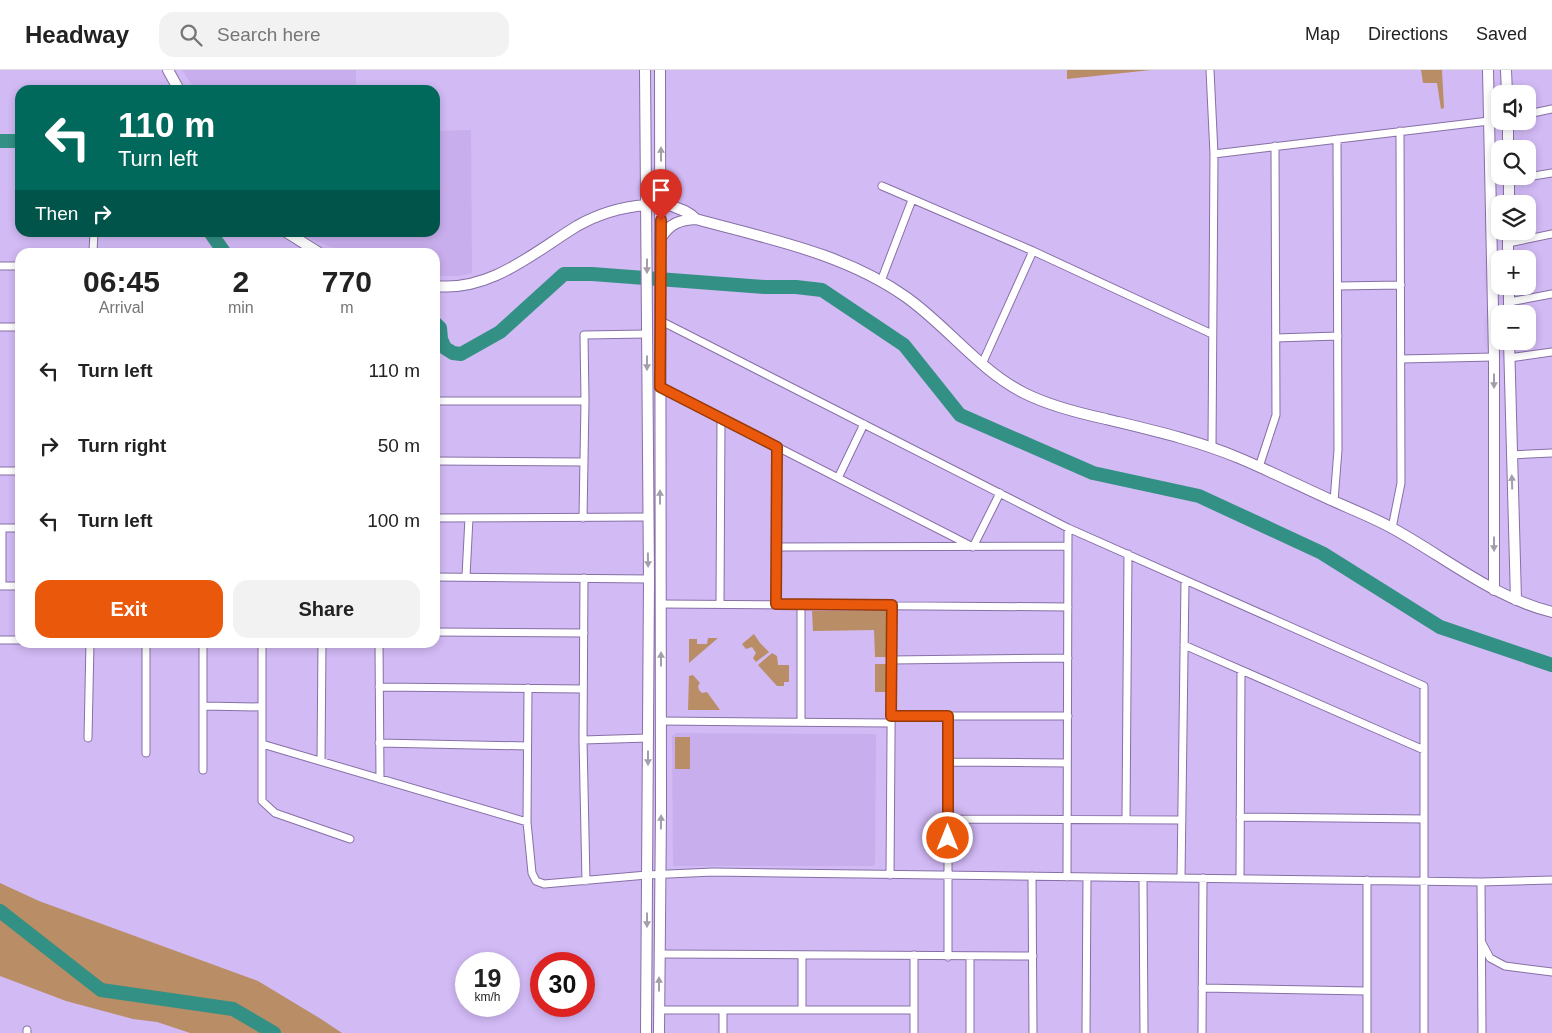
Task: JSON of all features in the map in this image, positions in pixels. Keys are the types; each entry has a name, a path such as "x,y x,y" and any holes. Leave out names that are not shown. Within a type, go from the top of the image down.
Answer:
{"main road":[{"path":"168,70 176,85"},
{"path":"645,70 649,579 646,1033"},
{"path":"659,1033 661,876 660,387 662,296 660,70"},
{"path":"1488,70 1489,121 1492,140"},
{"path":"1506,70 1507,85"},
{"path":"1494,590 1495,185"},
{"path":"661,201 691,213 696,219"},
{"path":"440,286 455,286 483,281 519,264 590,220 617,210 646,205"},
{"path":"661,238 666,230 675,222 696,219 827,256 855,267 881,281 930,315 982,364 1016,388 1046,403 1212,447 1392,528 1494,590 1516,600 1552,612"},
{"path":"294,237 312,248"},
{"path":"1508,243 1508,250"},
{"path":"1509,295 1509,302"},
{"path":"647,314 661,321"},
{"path":"1509,350 1516,600"}],"street":[{"path":"1210,70 1214,154 1212,447"},
{"path":"1536,112 1552,109"},
{"path":"1214,154 1489,121"},
{"path":"1392,528 1401,483 1400,132"},
{"path":"1334,501 1338,450 1337,139"},
{"path":"1260,467 1276,415 1275,146"},
{"path":"1536,175 1552,173"},
{"path":"882,186 1033,252 1212,334"},
{"path":"881,281 912,200"},
{"path":"1508,243 1552,234"},
{"path":"982,364 1033,252"},
{"path":"0,266 15,266"},
{"path":"1338,286 1401,285"},
{"path":"1509,302 1552,294"},
{"path":"661,321 1068,528 1424,686 1424,1033"},
{"path":"0,327 15,327"},
{"path":"583,518 584,335 647,334"},
{"path":"1276,338 1338,336"},
{"path":"1509,358 1552,352"},
{"path":"1401,359 1494,357"},
{"path":"660,387 973,547"},
{"path":"440,401 585,401"},
{"path":"720,604 721,418"},
{"path":"838,478 864,424"},
{"path":"776,604 777,447"},
{"path":"1511,455 1552,453"},
{"path":"440,461 584,462"},
{"path":"0,471 15,471"},
{"path":"973,547 1000,493"},
{"path":"440,518 648,517"},
{"path":"466,576 468,518"},
{"path":"15,528 1,528 1,586 15,586"},
{"path":"1067,877 1068,528"},
{"path":"776,547 1068,546"},
{"path":"1126,819 1128,554"},
{"path":"440,577 649,579"},
{"path":"584,578 583,740 586,881"},
{"path":"1182,878 1185,580"},
{"path":"661,604 1068,606"},
{"path":"801,605 801,722"},
{"path":"890,874 892,605"},
{"path":"440,632 584,633"},
{"path":"0,640 15,640"},
{"path":"1184,645 1424,750"},
{"path":"88,738 90,648"},
{"path":"146,648 146,753"},
{"path":"202,770 203,648"},
{"path":"262,648 262,801 276,813 350,839"},
{"path":"321,761 322,648"},
{"path":"379,648 380,778"},
{"path":"892,660 1068,658"},
{"path":"1240,879 1241,670"},
{"path":"379,687 584,688"},
{"path":"528,688 527,822 532,873 536,881 544,884 714,872 1481,882 1552,880"},
{"path":"203,706 262,707"},
{"path":"661,721 801,722 948,716 1068,716"},
{"path":"948,716 948,956"},
{"path":"583,740 648,738"},
{"path":"379,743 527,746"},
{"path":"262,744 527,822"},
{"path":"948,762 1068,763"},
{"path":"1240,817 1424,819"},
{"path":"948,819 1182,820"},
{"path":"1032,876 1033,1033"},
{"path":"1086,1033 1087,877"},
{"path":"1143,878 1144,1033"},
{"path":"1202,1033 1203,878"},
{"path":"1367,880 1367,1033"},
{"path":"1481,882 1482,1033"},
{"path":"1481,943 1490,958 1505,966 1552,972"},
{"path":"660,954 1033,956"},
{"path":"802,955 802,1010"},
{"path":"914,955 914,1033"},
{"path":"970,956 970,1033"},
{"path":"1202,988 1366,991"},
{"path":"659,1010 913,1010"},
{"path":"723,1010 723,1033"}],"shaded area":[{"path":"182,70 356,70 356,85 192,85"},
{"path":"1067,70 1151,70 1067,79"},
{"path":"1421,70 1442,70 1444,108 1441,109 1437,83 1423,83"},
{"path":"471,130 472,273 459,276 440,276 440,248 334,248 305,237 440,237 440,131"},
{"path":"812,611 887,611 887,657 875,657 874,630 813,631"},
{"path":"754,634 769,652 756,662 753,658 756,653 752,647 746,649 742,644"},
{"path":"708,638 718,638 689,663 689,639 697,639 697,644 707,644"},
{"path":"772,653 777,656 778,665 789,665 789,682 784,682 784,686 777,686 758,665"},
{"path":"875,664 887,664 887,692 875,692"},
{"path":"693,675 700,683 698,686 699,690 702,693 707,692 720,710 688,710 689,676"},
{"path":"676,733 875,734 875,865 673,866 672,736"},
{"path":"675,737 690,737 690,769 675,769"},
{"path":"0,883 39,901 258,981 342,1033 190,1033 157,1022 133,1019 66,1001 0,976"}],"waterway":[{"path":"0,141 15,141"},
{"path":"214,237 221,248"},
{"path":"440,328 441,339 445,348 453,353 461,354 500,332 564,274 592,274 822,290 904,345 960,415 1093,473 1199,496 1322,553 1440,627 1552,665"},
{"path":"0,911 101,990 233,1009 274,1033"}],"route":[{"path":"661,220 660,387 777,447 776,604 892,605 891,716 948,716 948,838"}]}
